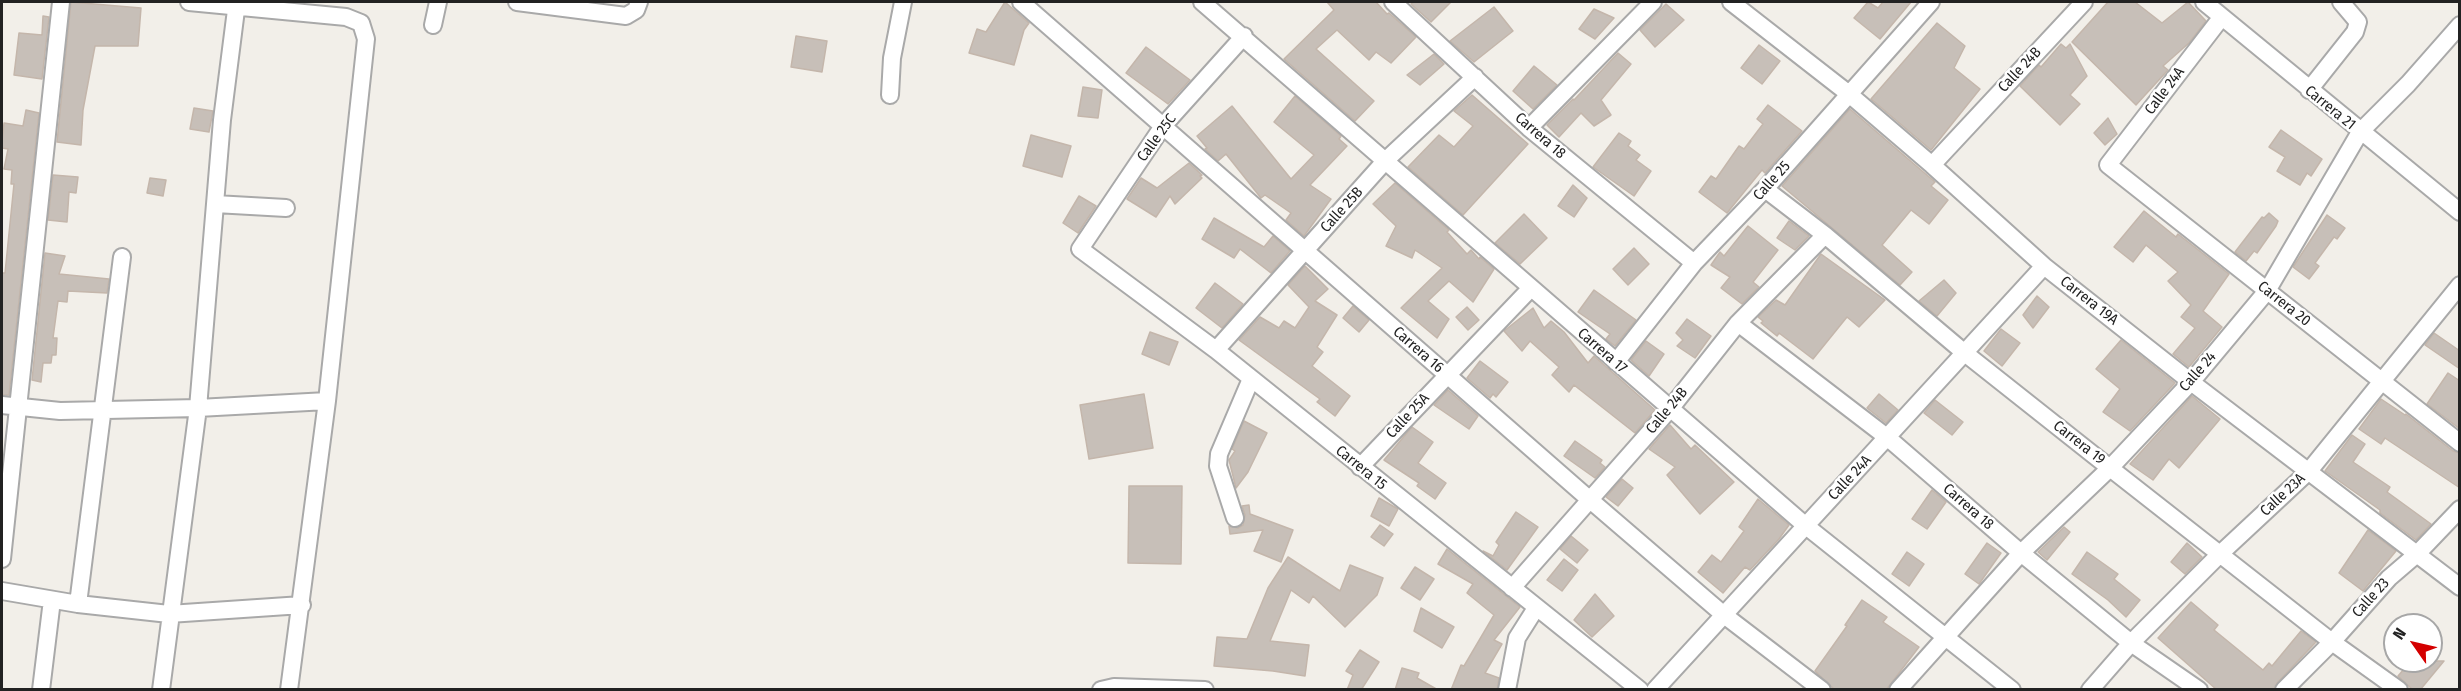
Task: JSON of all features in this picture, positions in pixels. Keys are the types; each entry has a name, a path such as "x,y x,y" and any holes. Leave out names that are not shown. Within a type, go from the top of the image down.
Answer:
{"street":[{"path":"2,559 10,406 62,2"},
{"path":"189,2 320,8 361,23 366,39 327,401 302,605 289,690"},
{"path":"433,25 438,2"},
{"path":"517,2 626,16 636,10 639,2"},
{"path":"890,95 892,58 903,2"},
{"name":"Carrera 17","path":"1202,2 1244,36 1806,526 2012,690"},
{"path":"1529,128 1653,2"},
{"name":"Carrera 19A","path":"1731,2 1849,94 2044,266 2191,382 2460,586"},
{"name":"Calle 25","path":"1616,362 1694,263 1765,189 1931,2"},
{"name":"Calle 24B","path":"1932,165 2084,2"},
{"name":"Carrera 21","path":"2204,2 2460,212"},
{"path":"2309,90 2355,32 2358,22 2341,2"},
{"name":"Carrera 18","path":"1399,3 1529,128 1694,263"},
{"path":"161,690 169,614 198,408 222,120 237,4"},
{"name":"Carrera 16","path":"1029,4 1305,252 1589,499 1724,615 1822,690"},
{"name":"Calle 24A","path":"2109,165 2221,18"},
{"name":"Calle 24","path":"1898,690 2021,553 2110,468 2191,382 2267,291 2360,132 2408,84 2460,25"},
{"name":"Calle 25C","path":"1080,249 1163,126 1244,36"},
{"name":"Calle 25B","path":"1216,350 1386,160 1475,77"},
{"name":"Carrera 20","path":"2109,165 2460,443"},
{"name":"Carrera 19","path":"1765,189 1825,235 1966,354 2110,468 2332,642 2399,690"},
{"path":"215,204 285,208"},
{"name":"Calle 24B","path":"1512,588 1670,409 1738,323 1825,235"},
{"name":"Carrera 15","path":"1080,249 1216,350 1640,690"},
{"path":"78,604 122,257"},
{"name":"Calle 24A","path":"1655,690 1966,354 2044,266"},
{"name":"Calle 23A","path":"2090,690 2131,643 2221,553 2309,471 2460,285"},
{"name":"Calle 25A","path":"1360,466 1531,288"},
{"name":"Carrera 18","path":"1738,323 1888,438 2021,553 2131,643 2199,690"},
{"path":"1236,518 1218,466 1219,454 1251,380"},
{"path":"10,406 60,411 198,408 327,401"},
{"name":"Calle 23","path":"2284,690 2332,642 2389,578 2417,554 2460,509"},
{"path":"2,591 78,604 169,614 302,605"},
{"path":"41,690 52,600"},
{"path":"1507,690 1517,638 1536,608"},
{"path":"1101,690 1114,687 1199,688 1205,690"}],"building":[{"path":"71,2 141,8 138,46 95,46 83,110 81,145 57,142"},
{"path":"1005,2 1029,23 1024,30 1014,65 969,53 977,29 986,32"},
{"path":"1327,2 1376,2 1416,37 1391,63 1376,52 1369,60 1337,30 1316,49 1374,101 1355,121 1284,59 1334,10"},
{"path":"1414,2 1451,2 1431,22 1411,4"},
{"path":"1868,2 1878,8 1883,2 1911,2 1880,39 1854,18"},
{"path":"2108,2 2135,2 2162,23 2188,2 2206,21 2189,43 2163,66 2168,70 2136,105 2072,42"},
{"path":"1666,4 1684,20 1655,47 1640,30"},
{"path":"1494,7 1513,31 1474,62 1450,41"},
{"path":"1594,9 1614,18 1595,39 1579,29"},
{"path":"43,16 49,17 42,79 14,75 19,33 42,35"},
{"path":"1937,23 1965,46 1954,68 1980,89 1931,150 1871,99"},
{"path":"796,36 827,41 822,72 791,67"},
{"path":"2061,44 2066,48 2070,44 2087,76 2070,95 2080,104 2060,125 2020,86"},
{"path":"1759,45 1780,61 1762,84 1741,68"},
{"path":"1146,47 1190,80 1168,104 1126,73"},
{"path":"1618,53 1631,64 1601,100 1611,115 1594,126 1581,113 1559,137 1547,125"},
{"path":"1434,54 1444,64 1420,85 1407,75"},
{"path":"1534,66 1557,85 1533,109 1513,91"},
{"path":"1083,87 1102,90 1098,118 1078,116"},
{"path":"1472,95 1528,144 1463,215 1408,167 1439,135 1454,147 1473,126 1454,111"},
{"path":"1295,96 1341,136 1339,139 1347,146 1310,185 1331,199 1304,236 1286,220 1291,213 1265,195 1261,198 1226,154 1218,161 1205,149 1207,148 1197,136 1232,106 1291,179 1314,155 1274,122"},
{"path":"1768,105 1802,131 1765,173 1762,170 1727,213 1699,192 1711,176 1716,179 1739,146 1744,149 1763,124 1757,119"},
{"path":"194,108 213,111 209,132 190,129"},
{"path":"1850,109 1935,182 1931,186 1948,200 1929,224 1911,210 1882,245 1912,272 1900,285 1782,186"},
{"path":"26,110 39,113 9,395 2,395 2,273 5,273 14,184 11,184 12,170 4,169 8,149 2,148 2,142 4,123 23,126"},
{"path":"2108,118 2117,134 2105,145 2094,133"},
{"path":"2281,130 2322,159 2311,176 2307,173 2300,185 2277,171 2285,157 2269,147"},
{"path":"1619,133 1631,141 1628,146 1640,155 1636,160 1651,171 1634,196 1593,167"},
{"path":"1031,135 1071,146 1062,177 1023,166"},
{"path":"1189,163 1202,175 1200,176 1202,178 1175,204 1170,196 1156,217 1127,199 1141,178 1157,188"},
{"path":"53,175 78,177 76,193 69,192 67,222 48,220"},
{"path":"150,178 166,180 163,196 147,193"},
{"path":"1395,183 1449,230 1447,232 1467,254 1471,250 1479,259 1480,257 1494,269 1473,302 1449,281 1428,301 1449,319 1437,338 1401,308 1442,268 1415,250 1412,258 1386,246 1396,226 1373,204"},
{"path":"1573,185 1587,198 1574,217 1558,206"},
{"path":"1079,196 1096,206 1078,233 1063,223"},
{"path":"2144,211 2176,237 2178,234 2229,274 2203,311 2222,327 2189,367 2173,354 2195,328 2181,317 2191,305 2168,281 2178,272 2146,245 2133,262 2114,247"},
{"path":"2269,213 2278,221 2276,226 2257,253 2254,251 2246,261 2235,252 2262,217 2264,218"},
{"path":"1524,214 1547,238 1520,264 1495,243"},
{"path":"2327,215 2345,228 2337,239 2334,237 2315,263 2319,266 2309,279 2293,267"},
{"path":"1214,218 1264,247 1273,236 1290,251 1271,273 1240,249 1234,258 1202,239"},
{"path":"1789,221 1809,236 1795,250 1777,238"},
{"path":"1748,226 1778,250 1753,282 1759,287 1742,304 1721,288 1730,277 1711,265 1720,252 1724,256"},
{"path":"1634,248 1649,264 1628,285 1613,269"},
{"path":"45,253 65,256 59,274 109,279 107,293 68,291 67,302 58,301 53,338 57,338 56,355 52,355 51,363 43,363 41,382 32,380"},
{"path":"1821,254 1885,300 1859,327 1847,317 1813,359 1779,333 1777,336 1761,323 1763,321 1758,317 1776,300 1785,305"},
{"path":"1305,266 1328,289 1315,301 1337,315 1317,347 1323,352 1312,366 1350,396 1335,416 1317,402 1320,399 1239,340 1260,317 1279,328 1284,321 1295,328 1309,307 1288,285"},
{"path":"1944,280 1956,293 1937,316 1919,301"},
{"path":"1215,283 1243,304 1222,328 1196,308"},
{"path":"1594,290 1636,320 1615,346 1606,339 1610,334 1578,312"},
{"path":"2037,296 2049,307 2033,328 2023,315"},
{"path":"1353,306 1369,320 1359,332 1343,318"},
{"path":"1467,307 1479,320 1468,330 1456,317"},
{"path":"1533,308 1544,328 1551,321 1564,332 1588,363 1594,356 1655,410 1635,433 1574,385 1569,392 1552,375 1559,367 1530,341 1522,351 1504,331"},
{"path":"1687,319 1711,336 1695,358 1677,346 1683,340 1676,333"},
{"path":"2001,329 2020,343 2002,366 1984,351"},
{"path":"1150,332 1178,342 1169,365 1142,354"},
{"path":"2434,333 2460,351 2460,369 2425,345"},
{"path":"2121,340 2175,383 2130,431 2103,412 2120,389 2096,369"},
{"path":"1646,341 1664,354 1649,376 1631,360"},
{"path":"1480,361 1508,382 1496,397 1493,394 1490,398 1467,378"},
{"path":"2448,373 2460,381 2460,429 2427,404"},
{"path":"1448,390 1478,416 1469,429 1434,405"},
{"path":"1144,394 1153,448 1089,459 1080,405"},
{"path":"1879,394 1898,410 1886,423 1867,408"},
{"path":"2192,396 2220,419 2179,468 2169,459 2153,480 2130,464"},
{"path":"2381,399 2406,414 2453,451 2460,453 2460,488 2385,438 2381,444 2359,429"},
{"path":"1935,400 1963,422 1952,435 1924,413"},
{"path":"1244,421 1267,433 1248,472 1236,488 1229,460 1235,451 1232,449"},
{"path":"1670,425 1691,449 1695,445 1734,482 1700,514 1667,475 1675,467 1649,449"},
{"path":"1412,427 1433,442 1418,463 1446,483 1435,499 1417,486 1419,483 1384,460"},
{"path":"2352,435 2365,444 2353,462 2390,487 2387,492 2431,524 2416,540 2380,513 2380,510 2325,471"},
{"path":"1575,441 1602,460 1600,463 1605,467 1595,478 1564,456"},
{"path":"1622,479 1633,488 1618,506 1606,497"},
{"path":"1129,486 1182,486 1181,564 1128,563"},
{"path":"1932,490 1946,502 1927,529 1912,519"},
{"path":"1379,498 1398,509 1389,526 1371,516"},
{"path":"1758,499 1789,525 1750,570 1745,567 1723,593 1698,572 1712,555 1721,562 1744,531 1739,527"},
{"path":"1249,505 1250,514 1293,530 1281,562 1254,551 1263,530 1230,534 1229,526 1238,528 1243,525 1245,515 1242,506"},
{"path":"1516,512 1538,527 1507,570 1483,551 1493,556 1499,545 1496,542"},
{"path":"1380,525 1393,534 1384,546 1371,537"},
{"path":"2064,527 2070,532 2047,560 2038,552"},
{"path":"2368,530 2396,551 2363,591 2339,573"},
{"path":"1571,536 1588,550 1577,563 1560,549"},
{"path":"1987,543 2001,553 1979,584 1965,574"},
{"path":"2187,543 2202,557 2185,574 2171,562"},
{"path":"1447,549 1520,607 1494,640 1502,644 1485,673 1499,678 1497,690 1451,690 1461,665 1464,666 1494,615 1467,593 1473,584 1438,564"},
{"path":"1907,552 1924,564 1909,586 1892,574"},
{"path":"2087,552 2118,574 2114,579 2140,600 2126,617 2108,600 2072,574"},
{"path":"1288,557 1340,591 1350,565 1383,578 1377,595 1345,627 1313,596 1309,603 1291,590 1270,641 1309,645 1305,676 1214,666 1217,637 1247,639 1268,588"},
{"path":"1564,559 1578,570 1562,591 1547,580"},
{"path":"1415,567 1434,579 1420,600 1401,588"},
{"path":"1595,594 1614,616 1592,637 1574,620"},
{"path":"1862,600 1887,617 1883,622 1919,647 1886,690 1835,690 1815,671 1847,626 1845,625"},
{"path":"2191,602 2218,625 2214,630 2263,670 2269,663 2272,666 2301,631 2316,642 2277,683 2274,690 2217,690 2158,638"},
{"path":"1421,608 1454,627 1442,648 1414,631"},
{"path":"1360,650 1379,662 1361,690 1347,690 1353,675 1346,671"},
{"path":"1402,668 1419,673 1417,678 1438,690 1395,690"},
{"path":"2401,673 2434,673 2420,690 2413,690 2398,676"}]}
